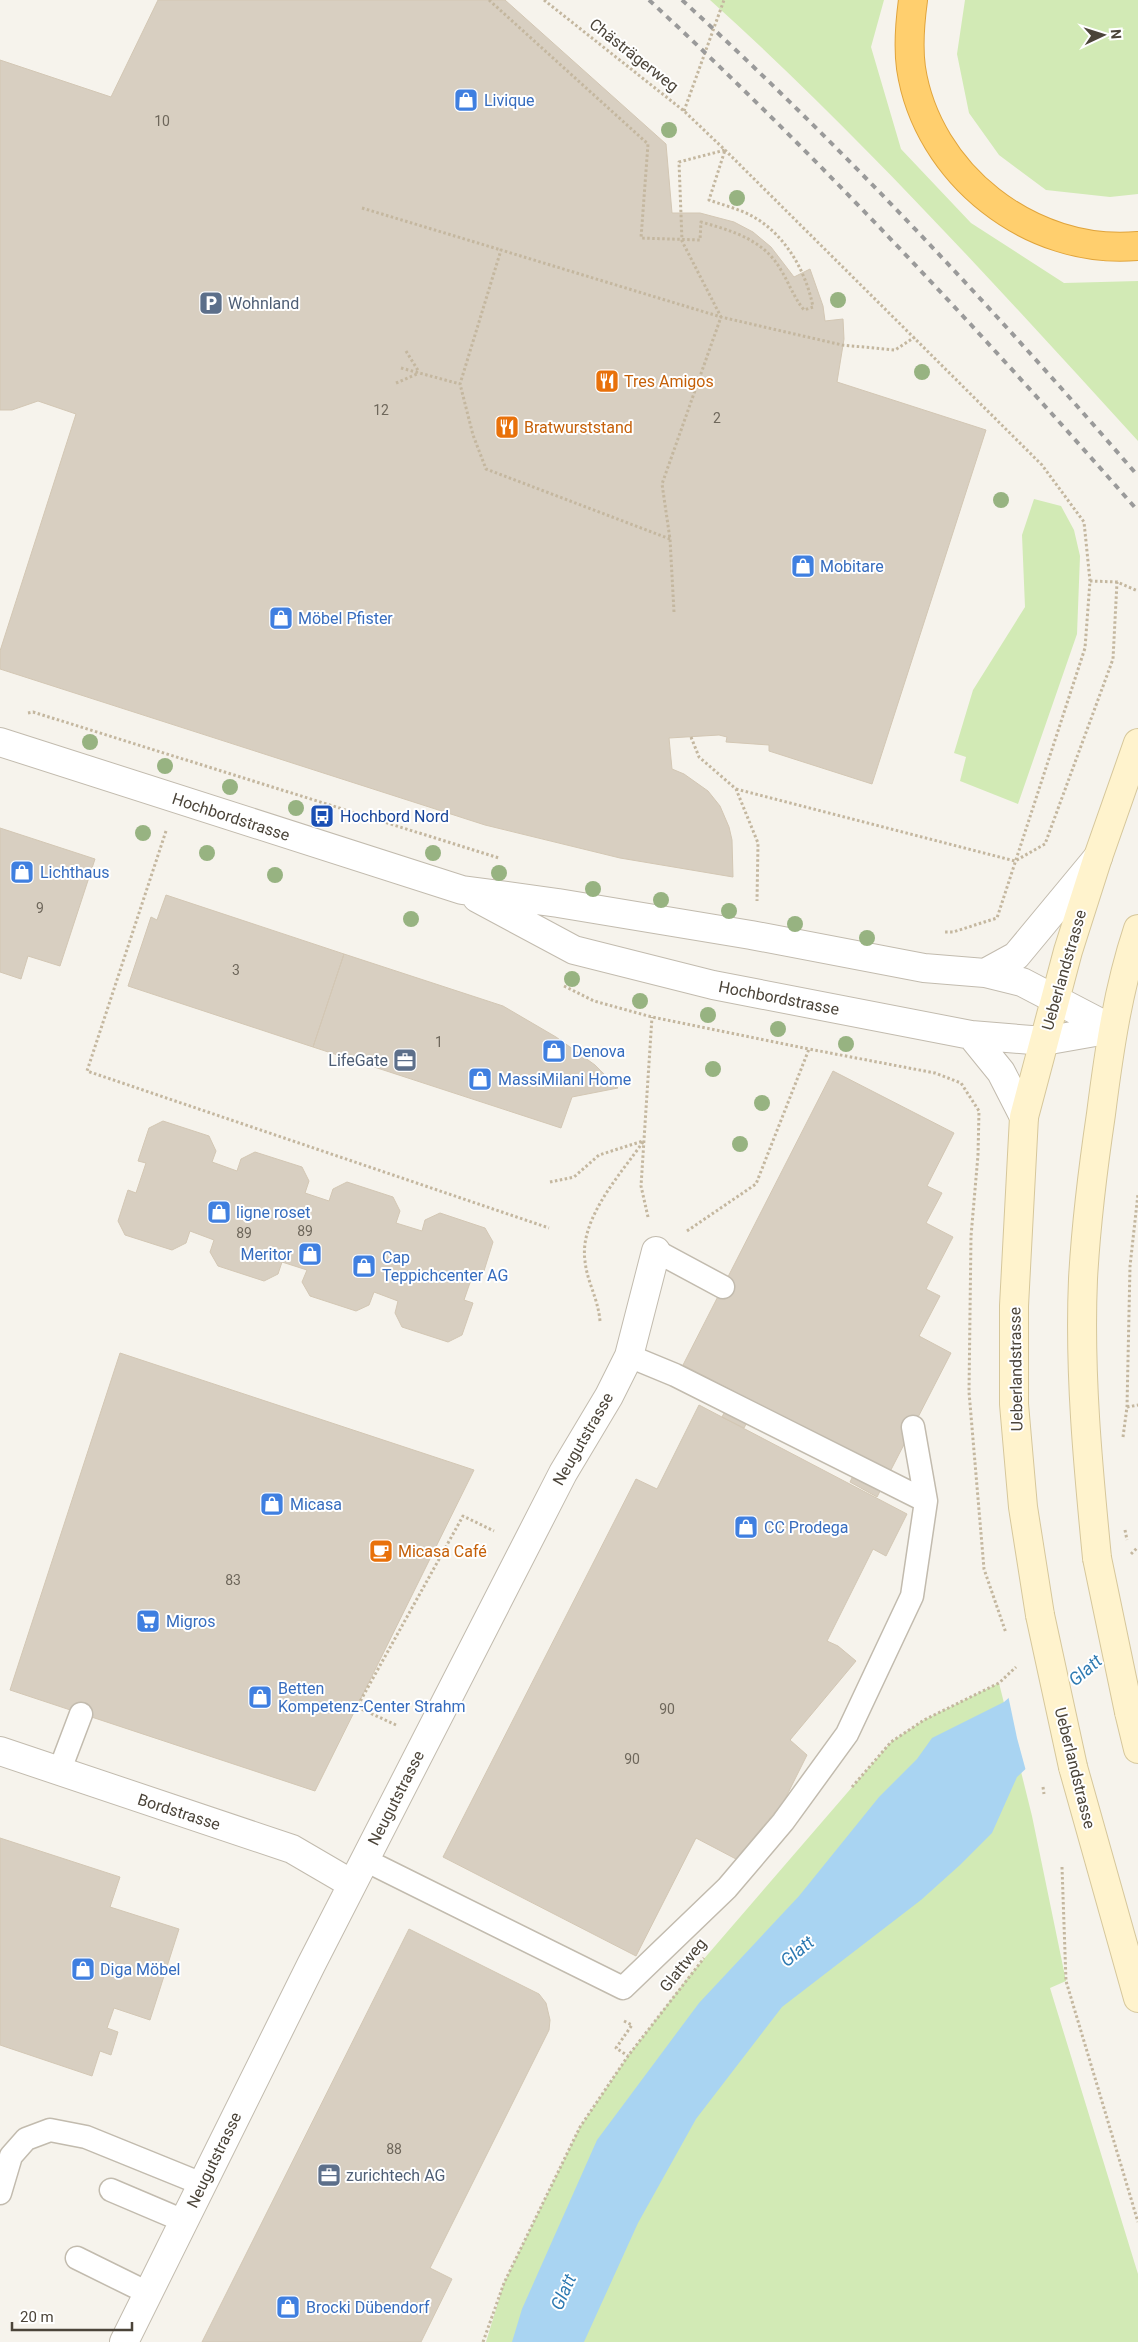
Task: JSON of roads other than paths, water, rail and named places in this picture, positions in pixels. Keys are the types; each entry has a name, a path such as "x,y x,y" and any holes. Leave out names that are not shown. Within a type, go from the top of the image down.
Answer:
{"highway":[{"path":"913,0 910,43 911,68 915,85 934,135 950,160 966,179 993,203 1037,229 1086,243 1138,246"}],"main road":[{"name":"Ueberlandstrasse","path":"1138,743 1098,857 1056,998 1024,1117 1014,1306 1014,1404 1023,1507 1040,1615 1073,1767 1138,1998"},
{"path":"1138,929 1112,1029 1096,1153 1083,1279 1083,1377 1089,1480 1097,1558 1138,1749"}],"street":[{"name":"Hochbordstrasse","path":"0,742 462,890 558,903 751,935 924,968 985,973 1022,982 1056,998 1112,1029"},
{"path":"985,973 1016,956 1098,857"},
{"name":"Hochbordstrasse","path":"462,890 574,950 713,984 971,1035 1044,1041 1112,1029"},
{"path":"971,1035 1001,1072 1024,1117"},
{"name":"Neugutstrasse","path":"124,2342 352,1884 563,1473 609,1396 629,1356 656,1250"},
{"name":"Bordstrasse","path":"0,1751 292,1849 352,1884"}],"lane":[{"path":"656,1250 722,1287"},
{"path":"629,1356 675,1375 926,1501"},
{"path":"365,1860 623,1988 726,1888 783,1822 847,1734 912,1596 926,1501 913,1427"},
{"path":"59,1772 81,1714"},
{"path":"0,2193 12,2156 26,2139 50,2130 86,2137 202,2184"},
{"path":"111,2190 184,2220"},
{"path":"77,2258 148,2293"}],"water":[{"name":"Glatt","path":"1138,1584 1138,1664 1017,1777 992,1833 960,1865 921,1900 782,2007 696,2119 638,2223 584,2342 512,2342 522,2309 597,2140 699,2003 799,1896 879,1797 917,1759 932,1738 1004,1702"}],"railway":[{"path":"649,0 777,122 839,185 1021,379 1138,511"},
{"path":"682,0 801,113 917,231 974,291 1138,476"}],"place":[{"name":"Livique","path":"466,100"},
{"name":"Wohnland","path":"211,303"},
{"name":"Tres Amigos","path":"607,381"},
{"name":"Bratwurststand","path":"507,427"},
{"name":"Mobitare","path":"803,566"},
{"name":"Möbel Pfister","path":"281,618"},
{"name":"Hochbord Nord","path":"322,816"},
{"name":"Lichthaus","path":"22,872"},
{"name":"Denova","path":"554,1051"},
{"name":"LifeGate","path":"405,1060"},
{"name":"MassiMilani Home","path":"480,1079"},
{"name":"ligne roset","path":"219,1212"},
{"name":"Meritor","path":"310,1254"},
{"name":"Cap Teppichcenter AG","path":"364,1266"},
{"name":"Micasa","path":"272,1504"},
{"name":"CC Prodega","path":"746,1527"},
{"name":"Micasa Café","path":"381,1551"},
{"name":"Migros","path":"148,1621"},
{"name":"Betten Kompetenz-Center Strahm","path":"260,1697"},
{"name":"Diga Möbel","path":"83,1969"},
{"name":"zurichtech AG","path":"329,2175"},
{"name":"Brocki Dübendorf","path":"288,2307"}]}
